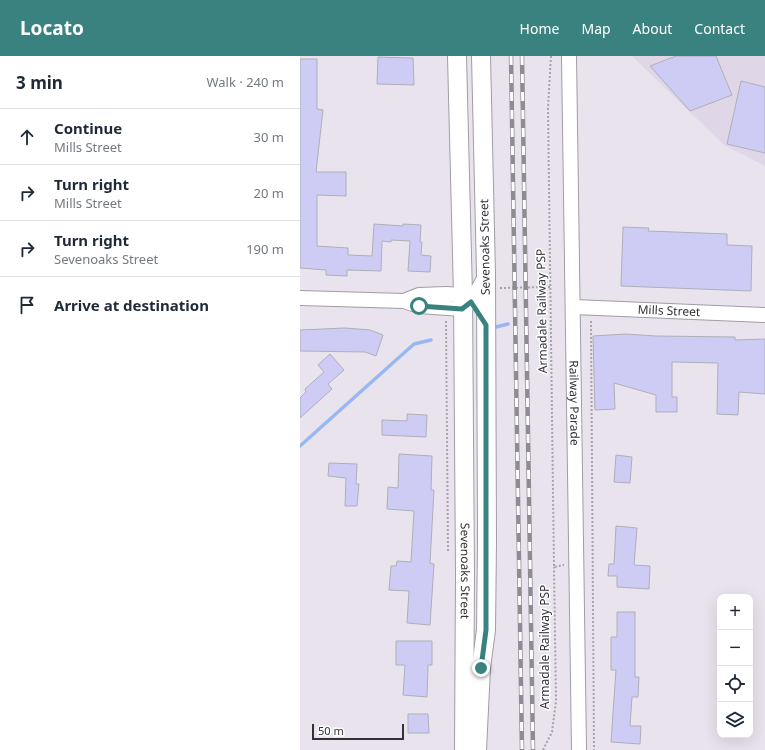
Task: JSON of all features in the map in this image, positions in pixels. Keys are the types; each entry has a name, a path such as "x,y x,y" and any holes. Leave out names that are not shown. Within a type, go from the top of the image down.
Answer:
{"main road":[{"name":"Sevenoaks Street","path":"457,56 465,302 466,599 464,750"},
{"name":"Sevenoaks Street","path":"477,750 481,668 486,630 486,281 481,56"}],"street":[{"name":"Railway Parade","path":"569,56 574,307 578,750"},
{"path":"300,298 404,301 419,306 465,302 486,281"},
{"path":"465,302 486,325"},
{"name":"Mills Street","path":"574,307 765,315"}],"path":[{"name":"Armadale Railway PSP","path":"543,750 552,732 556,701 548,108 551,56"},
{"path":"486,281 551,286"},
{"path":"591,308 594,750"},
{"path":"446,316 448,553"},
{"path":"554,567 576,564"}],"shaded area":[{"path":"632,56 765,56 765,166 724,145"}],"building":[{"path":"676,56 716,56 732,95 690,111 650,66"},
{"path":"378,57 413,58 414,85 377,84"},
{"path":"300,59 317,59 317,109 323,110 316,172 346,172 346,196 317,195 317,246 348,248 348,255 372,256 374,224 403,226 403,224 421,225 421,255 431,256 430,272 408,271 410,241 391,240 391,242 382,241 381,271 347,270 347,276 326,275 326,270 300,268"},
{"path":"741,81 765,87 765,153 727,144"},
{"path":"623,227 649,228 648,231 727,234 727,245 752,246 751,291 621,286"},
{"path":"345,328 370,330 383,335 376,356 365,352 300,351 300,330"},
{"path":"625,334 735,337 735,340 765,339 765,394 739,392 738,415 717,414 718,363 672,362 672,397 677,397 677,412 656,412 656,395 614,383 615,409 595,410 593,336"},
{"path":"330,354 344,370 328,384 332,389 300,418 300,398 306,392 305,389 324,372 318,365"},
{"path":"407,414 427,415 426,437 382,435 382,420 407,421"},
{"path":"399,454 432,456 431,490 434,490 430,563 434,564 430,625 407,623 409,591 389,590 391,566 396,566 397,561 411,562 414,511 387,509 388,487 398,488"},
{"path":"616,455 632,457 630,483 614,482"},
{"path":"329,463 357,464 356,484 359,484 357,506 345,506 346,478 328,476"},
{"path":"616,526 637,528 634,565 650,566 649,589 617,587 617,576 608,576 609,564 614,564"},
{"path":"617,612 635,612 635,677 639,677 638,697 632,697 630,726 641,726 640,744 611,742 616,670 611,670 611,637 617,637"},
{"path":"396,641 432,641 432,665 428,665 427,697 403,695 405,665 396,665"},
{"path":"408,714 428,714 429,733 408,733"}],"waterway":[{"path":"492,328 508,324"},
{"path":"300,446 414,344 431,340"}],"railway":[{"path":"511,56 522,750"},
{"path":"522,56 533,750"}],"route":[{"path":"419,306 462,309 471,302 486,325 486,630 481,668"}]}
